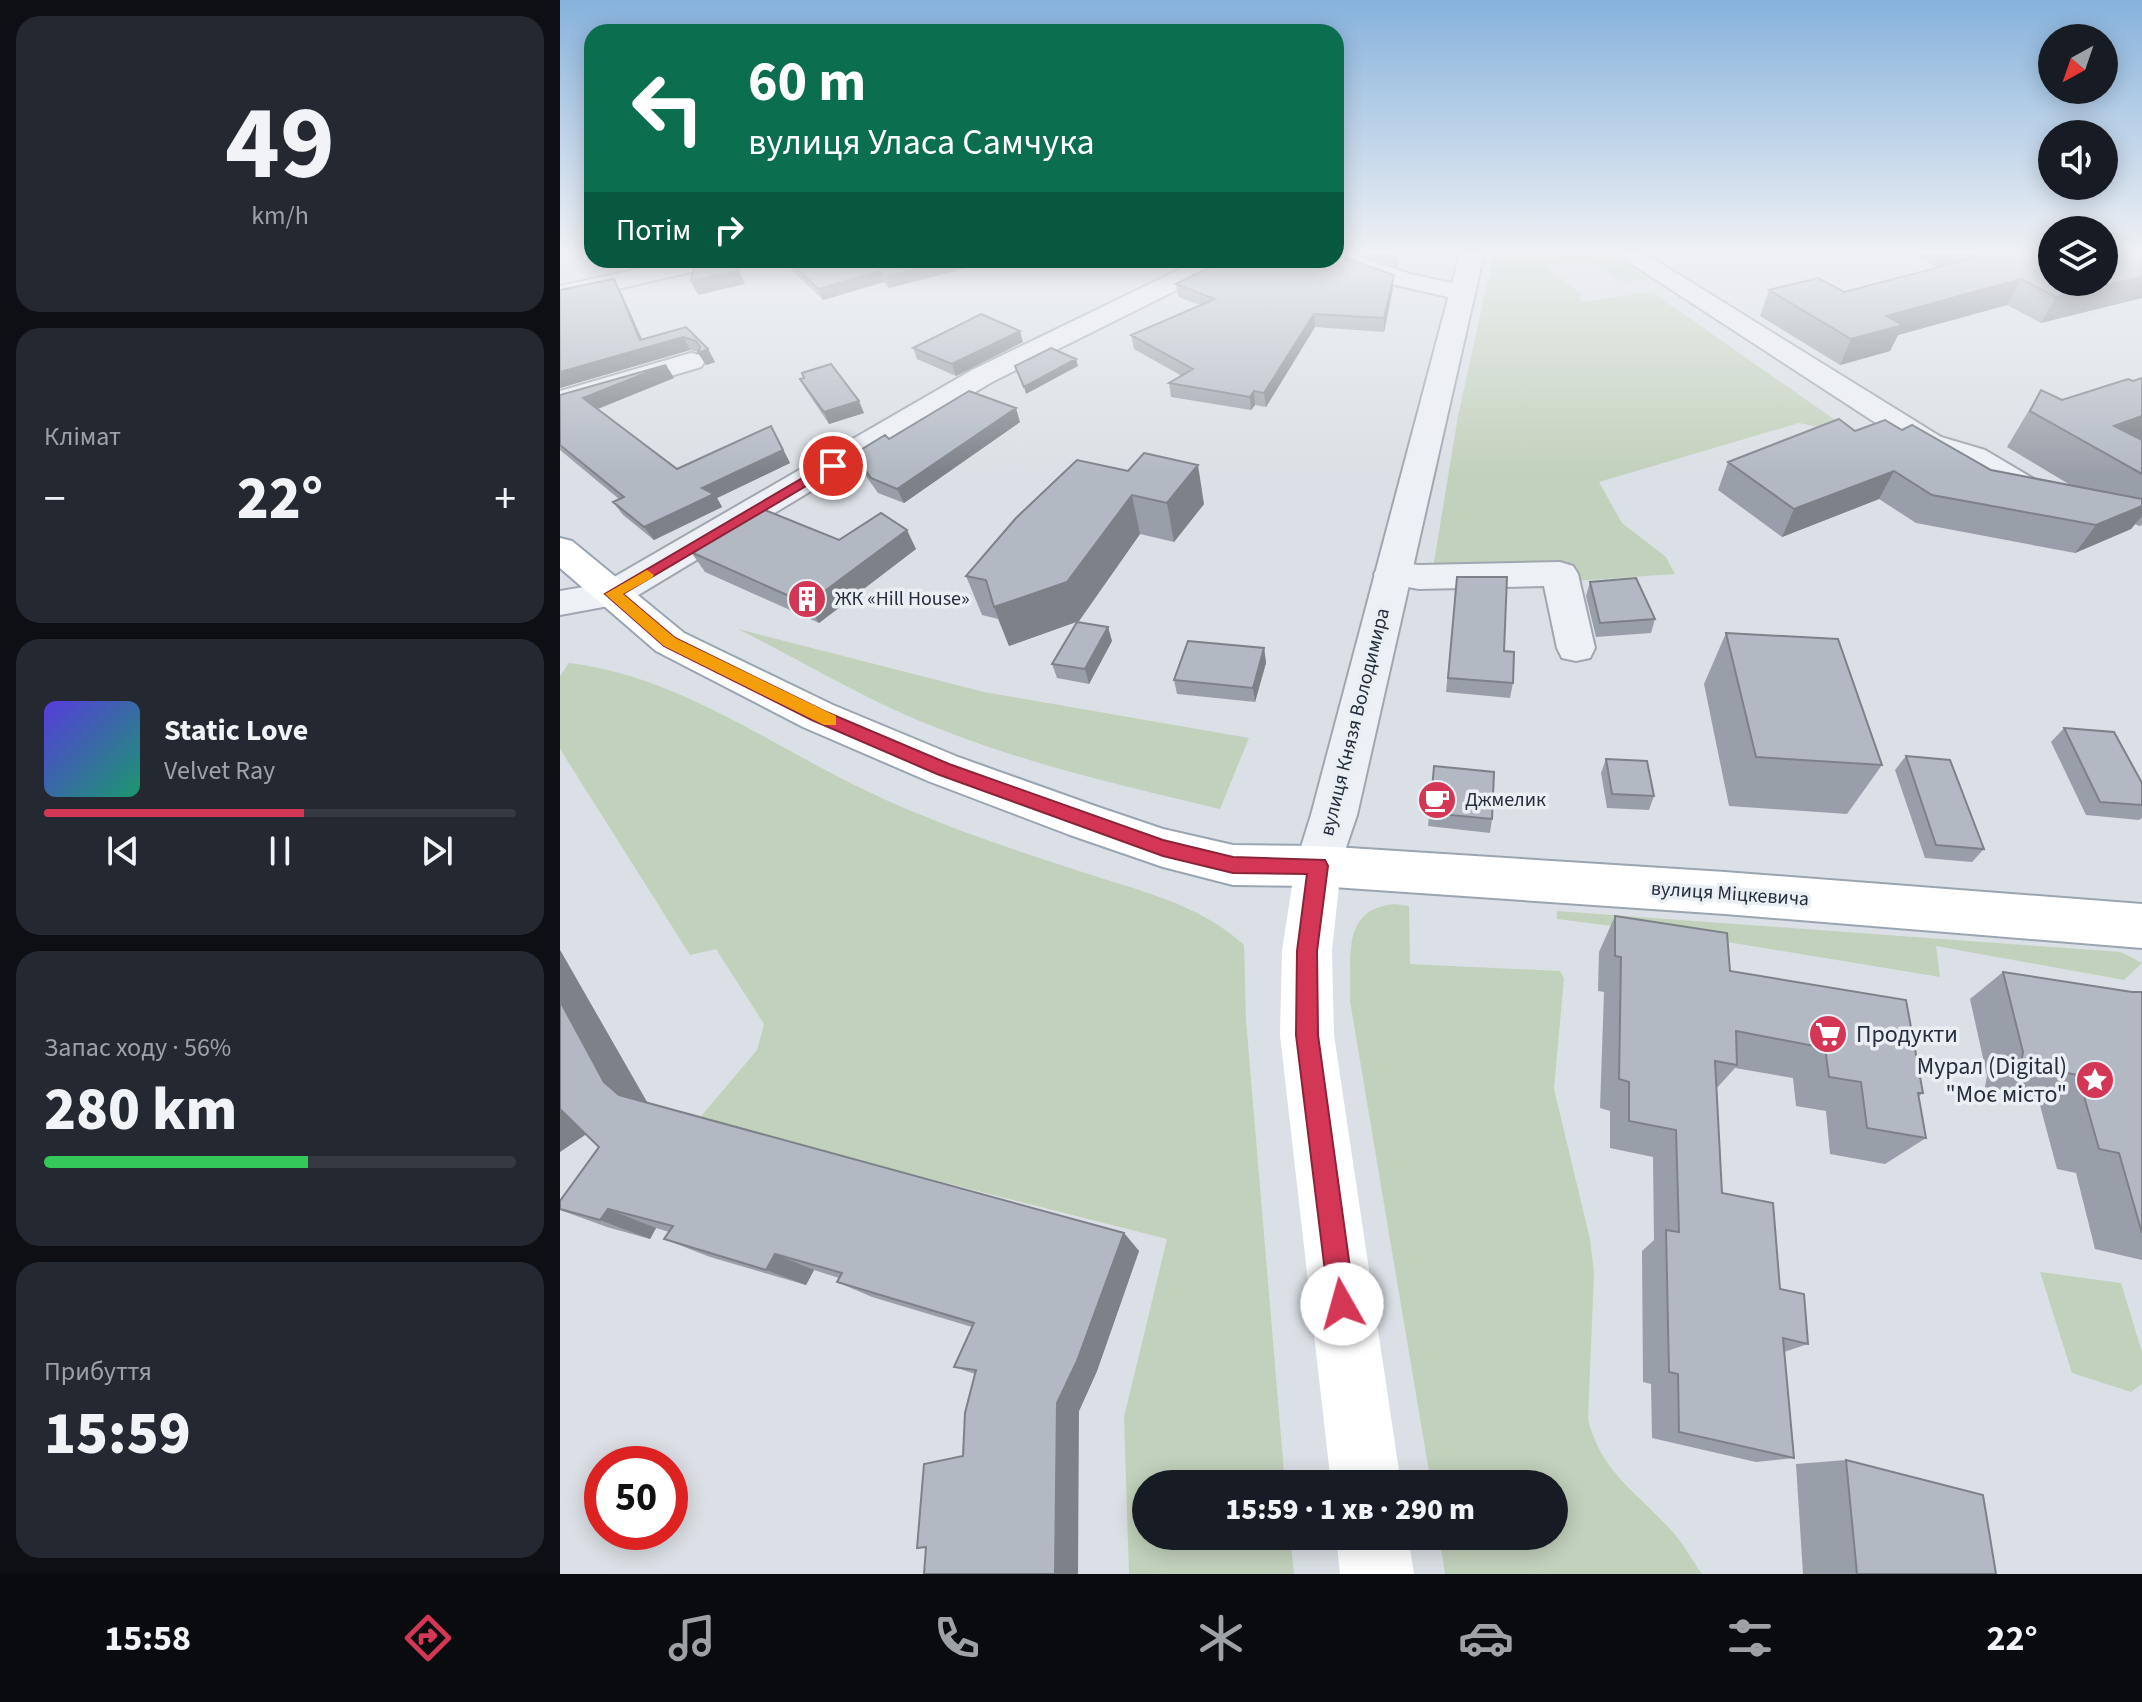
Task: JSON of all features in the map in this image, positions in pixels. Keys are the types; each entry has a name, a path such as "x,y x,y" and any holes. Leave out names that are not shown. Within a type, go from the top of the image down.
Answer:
{"main road":[{"name":"вулиця Міцкевича","path":"560,549 670,642 818,716 943,769 1163,848 1233,865 1318,866 2142,926"},
{"name":"вулиця Князя Володимира","path":"1318,866 1307,951 1307,1035 1364,1470"},
{"path":"1374,1550 1377,1574"}],"street":[{"path":"560,603 612,594 982,376 1083,326"},
{"name":"вулиця Князя Володимира","path":"1318,866 1334,815 1453,326"},
{"path":"1744,326 1930,444 1974,457 2022,486"},
{"path":"560,400 691,361"},
{"path":"1392,574 1419,577 1560,574 1576,648"}],"green space":[{"path":"1478,326 1701,326 1858,436 1799,423 1599,482 1622,523 1666,557 1675,574 1574,581 1433,568 1458,416"},
{"path":"738,629 984,692 1249,738 1220,809 1061,769 944,731 864,695"},
{"path":"569,663 609,670 648,682 724,715 894,804 999,844 1166,899 1207,918 1244,945 1246,1020 1284,1470 1132,1470 1132,1550 1291,1550 1294,1574 1129,1574 1124,1417 1167,1239 698,1120 757,1050 764,1024 716,949 690,955 560,749 560,676"},
{"path":"1395,904 1409,906 1410,964 1560,971 1564,978 1554,1089 1590,1239 1594,1273 1588,1419 1610,1466 1674,1533 1702,1574 1445,1574 1441,1550 1568,1550 1568,1470 1429,1470 1350,1001 1353,938 1357,925 1365,915 1377,908"},
{"path":"1557,911 2121,952 2142,963 2124,980 1936,946 1940,977 1691,936 1557,919"},
{"path":"2040,1272 2121,1283 2142,1352 2142,1384 2131,1392 2072,1373"}],"building":[{"path":"560,326 634,326 640,340 686,327 708,349 698,353 700,347 696,341 683,337 560,372"},
{"path":"956,326 1010,326 1020,331 952,364 913,348"},
{"path":"1151,326 1306,326 1264,393 1254,391 1250,397 1169,383 1193,369 1131,335"},
{"path":"1830,326 1898,326 1851,339"},
{"path":"1051,348 1076,359 1024,387 1015,366"},
{"path":"831,364 859,401 824,412 800,379 804,378 802,373"},
{"path":"666,365 583,398 677,469 771,426 783,450 702,488 714,494 644,527 613,502 624,497 560,445 560,395"},
{"path":"2142,378 2142,416 2114,426 2142,440 2142,474 2030,411 2041,390 2062,400 2128,379"},
{"path":"969,391 1016,408 897,489 871,478 854,454 885,435 889,439"},
{"path":"1839,419 1855,431 1885,420 1902,430 1912,425 1991,470 2142,499 2142,506 2096,525 1932,495 1894,471 1794,509 1728,462"},
{"path":"1144,453 1198,465 1167,503 1132,495 1067,582 994,607 986,580 966,576 1016,518 1077,460 1128,471"},
{"path":"760,508 839,540 881,513 907,530 807,604 691,552"},
{"path":"1457,577 1507,577 1504,651 1514,652 1513,683 1448,678"},
{"path":"1636,578 1655,619 1600,623 1590,582"},
{"path":"1077,622 1108,627 1085,669 1052,664"},
{"path":"1726,633 1838,639 1882,765 1756,757"},
{"path":"1188,641 1264,648 1253,688 1174,680"},
{"path":"2064,728 2114,732 2142,783 2142,805 2100,802"},
{"path":"1906,756 1950,760 1984,849 1936,845"},
{"path":"1606,759 1647,761 1654,796 1612,794"},
{"path":"1434,766 1494,772 1492,819 1430,813"},
{"path":"1615,916 1727,933 1730,971 1906,1000 1923,1093 1918,1093 1926,1138 1867,1128 1861,1082 1829,1077 1825,1048 1736,1031 1737,1065 1715,1061 1722,1193 1773,1203 1780,1289 1804,1294 1808,1344 1783,1338 1794,1458 1679,1432 1678,1374 1669,1372 1666,1230 1679,1232 1676,1130 1629,1121 1629,1082 1619,1079 1621,957 1615,956"},
{"path":"2003,972 2142,992 2142,1233 2119,1153 2099,1149 2078,1075 2021,1064 2023,1052"},
{"path":"560,1001 604,1082 619,1095 1124,1233 1077,1361 1057,1403 1055,1574 924,1574 926,1547 917,1548 924,1464 963,1456 965,1413 976,1370 954,1367 974,1323 837,1282 842,1273 775,1254 766,1270 664,1239 673,1226 608,1209 600,1220 560,1209 560,1201 599,1147 560,1109"},
{"path":"1846,1460 1983,1495 1996,1574 1857,1574"}],"slow traffic":[{"path":"647,575 612,594 670,642 830,721"}],"place":[{"name":"ЖК «Hill House»","path":"807,599"},
{"name":"Джмелик","path":"1437,800"},
{"name":"Продукти","path":"1828,1034"},
{"name":"Мурал (Digital) \"Моє місто\"","path":"2095,1080"}],"route":[{"path":"833,466 612,594 670,642 818,716 943,769 1163,848 1233,865 1318,866 1307,951 1307,1035 1342,1304"}]}
